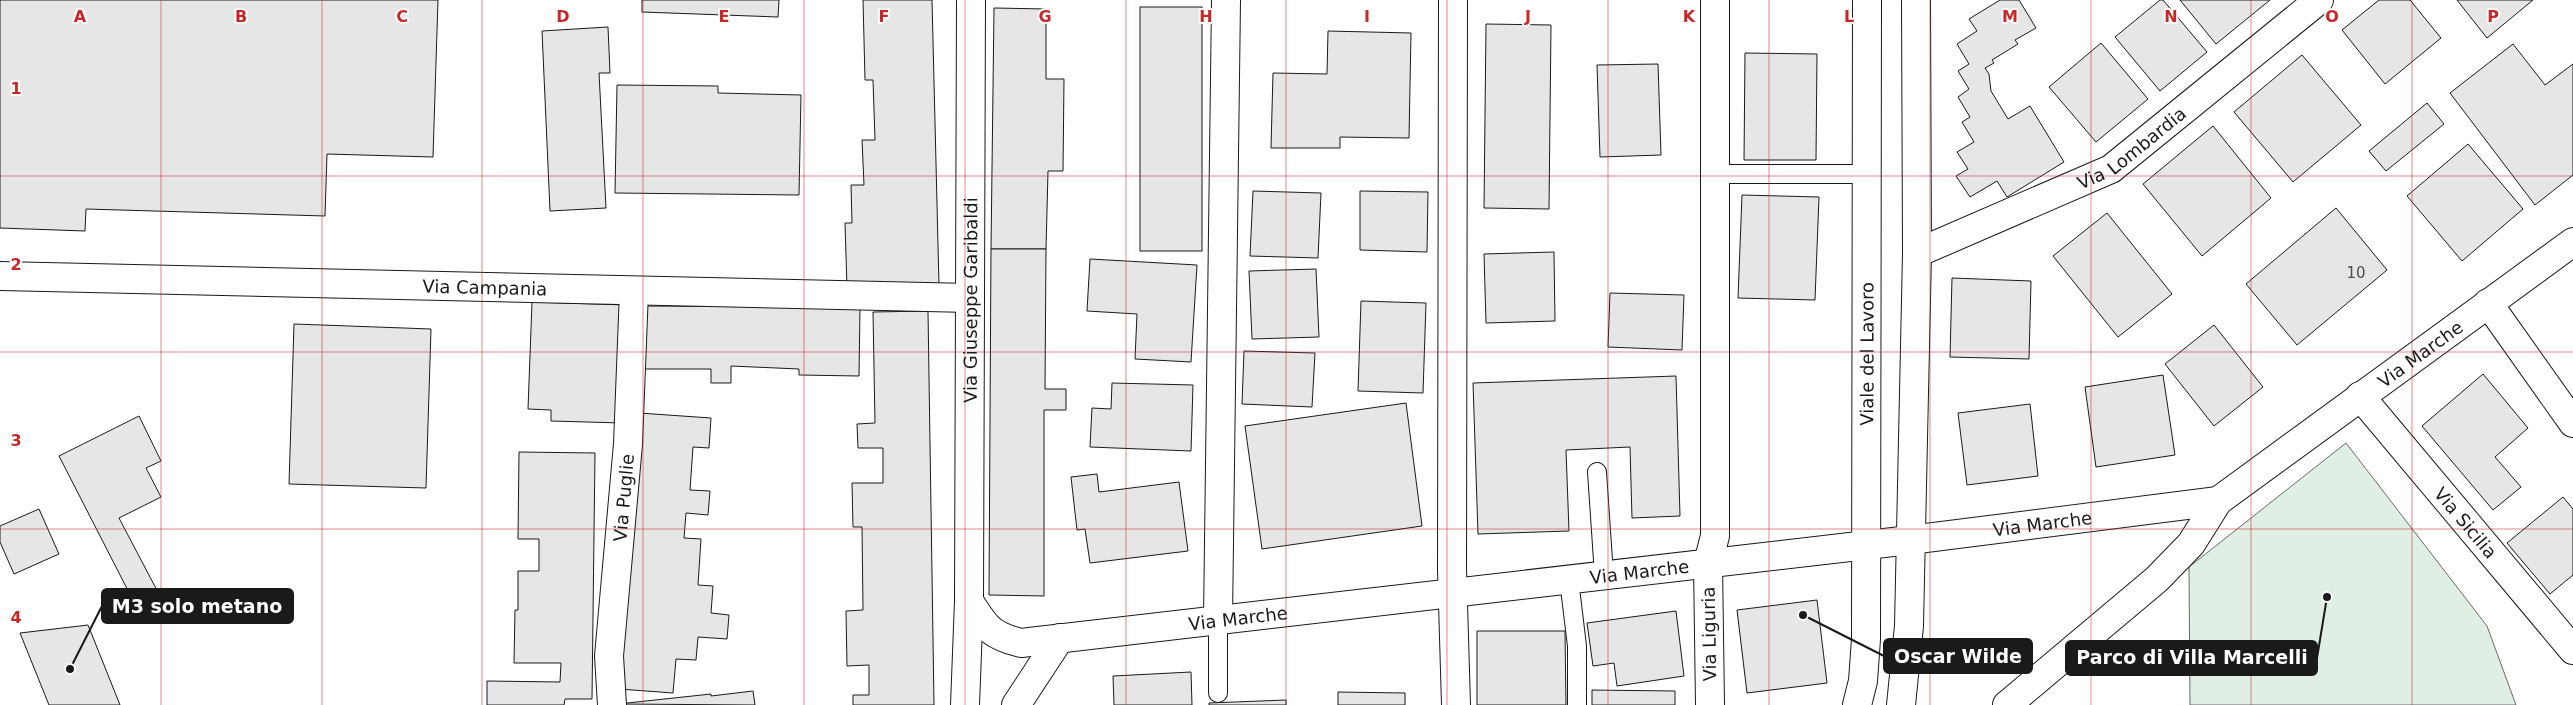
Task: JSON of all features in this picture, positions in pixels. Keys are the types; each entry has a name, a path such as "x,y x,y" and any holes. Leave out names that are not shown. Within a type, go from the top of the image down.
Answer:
{"street":[{"name":"Via Giuseppe Garibaldi","path":"965,705 969,601 971,0"},
{"path":"1218,620 1226,0"},
{"path":"1453,0 1453,593 1456,705"},
{"name":"Via Liguria","path":"1710,705 1708,563 1715,536 1715,0"},
{"name":"Viale del Lavoro","path":"1857,705 1862,681 1866,639 1864,545 1867,0"},
{"name":"Via Lombardia","path":"1917,253 2110,169 2319,0"},
{"path":"1901,705 1909,626 1920,2"},
{"name":"Via Marche","path":"2007,705 2157,579 2191,544 2218,501 2573,242"},
{"name":"Via Campania","path":"0,276 970,298"},
{"name":"Via Puglie","path":"612,705 609,656 628,444 634,291"},
{"path":"2488,303 2573,423"},
{"name":"Via Sicilia","path":"2360,396 2573,650"},
{"name":"Via Marche","path":"969,601 986,628 1001,638 1021,643 1910,540 2218,501"},
{"path":"1016,705 1060,638"}],"lane":[{"path":"1716,174 1866,174"},
{"path":"1597,472 1604,575"},
{"path":"1570,580 1577,646 1576,705"},
{"path":"1218,620 1218,692"}],"green space":[{"path":"2346,443 2487,626 2516,705 2190,705 2189,567"}],"building":[{"path":"0,0 438,0 433,157 327,154 325,216 86,209 85,231 0,228"},
{"path":"642,0 779,0 778,17 642,12"},
{"path":"863,0 932,0 939,285 847,288 845,223 852,223 851,185 864,185 862,140 875,140 873,80 865,80"},
{"path":"2000,0 2019,0 2036,28 2015,40 2018,44 1992,60 1994,63 1985,68 1989,74 1991,91 2008,119 2030,106 2064,162 2007,197 1997,181 1970,197 1956,176 1968,169 1957,152 1974,142 1962,122 1970,117 1958,97 1969,89 1958,71 1969,64 1957,44 1977,31 1969,19"},
{"path":"2160,0 2163,0 2207,52 2160,91 2115,37"},
{"path":"2180,0 2270,0 2216,44"},
{"path":"2379,0 2410,0 2441,38 2385,84 2342,30"},
{"path":"2457,0 2533,0 2487,38"},
{"path":"1140,7 1202,7 1202,251 1140,251"},
{"path":"994,8 1046,9 1046,79 1064,79 1063,171 1048,171 1046,249 991,249"},
{"path":"1486,24 1551,25 1549,209 1484,208"},
{"path":"608,27 610,73 599,73 606,208 550,211 542,31"},
{"path":"1328,31 1411,33 1409,138 1340,137 1340,148 1271,148 1273,73 1327,74"},
{"path":"2101,43 2148,99 2096,142 2049,87"},
{"path":"2513,44 2545,85 2573,64 2573,175 2535,205 2450,93"},
{"path":"1745,53 1817,54 1816,160 1744,160"},
{"path":"2302,55 2361,125 2293,182 2234,112"},
{"path":"1658,64 1661,155 1600,157 1597,65"},
{"path":"617,85 718,86 718,93 801,95 799,195 615,193"},
{"path":"2427,103 2444,124 2386,171 2369,151"},
{"path":"2213,126 2271,198 2202,256 2143,184"},
{"path":"2468,144 2523,209 2462,261 2407,196"},
{"path":"1253,191 1321,193 1318,258 1250,256"},
{"path":"1360,191 1428,192 1427,252 1360,250"},
{"path":"1742,195 1819,197 1815,300 1738,298"},
{"path":"2336,208 2387,270 2297,345 2246,284"},
{"path":"2107,213 2172,294 2118,337 2053,256"},
{"path":"991,249 1046,249 1045,389 1066,389 1066,410 1044,410 1044,596 989,595"},
{"path":"1554,252 1555,321 1486,323 1484,254"},
{"path":"1090,259 1197,265 1191,362 1135,359 1137,314 1087,311"},
{"path":"1316,269 1319,337 1252,339 1249,271"},
{"path":"1952,278 2031,281 2029,359 1950,357"},
{"path":"1610,293 1684,295 1682,350 1608,347"},
{"path":"1361,301 1426,303 1423,393 1358,391"},
{"path":"532,302 626,305 622,423 551,421 551,410 528,409"},
{"path":"641,306 860,307 859,376 799,375 799,369 731,366 731,383 711,383 711,369 640,369"},
{"path":"928,311 934,705 853,705 853,695 869,695 869,665 847,666 846,611 863,610 862,527 853,527 852,483 883,483 883,448 858,448 857,424 875,423 873,312"},
{"path":"294,324 431,329 426,488 289,484"},
{"path":"2214,325 2263,387 2214,426 2165,364"},
{"path":"1244,351 1315,353 1312,407 1242,404"},
{"path":"2483,374 2528,428 2495,457 2521,487 2493,510 2422,426"},
{"path":"2163,375 2175,455 2096,467 2085,387"},
{"path":"1676,376 1680,516 1632,518 1630,447 1566,450 1569,531 1478,534 1473,383"},
{"path":"1112,383 1193,385 1191,451 1090,447 1092,408 1111,409"},
{"path":"1406,403 1422,526 1262,549 1245,426"},
{"path":"2030,404 2038,476 1967,485 1958,413"},
{"path":"639,413 711,418 709,448 693,447 690,490 710,491 708,515 686,513 684,538 701,539 698,585 713,586 711,613 729,615 727,639 698,637 696,660 676,659 673,693 619,689"},
{"path":"139,416 161,461 146,468 161,497 119,518 161,598 138,610 59,456"},
{"path":"519,452 595,453 592,699 565,699 564,705 487,705 487,681 560,682 561,663 514,663 515,610 518,610 518,571 539,571 539,539 518,539"},
{"path":"1097,474 1099,492 1179,482 1188,551 1090,563 1085,529 1077,530 1071,477"},
{"path":"2563,497 2573,509 2573,575 2550,594 2507,543"},
{"path":"39,509 59,554 14,574 0,542 0,526"},
{"path":"1817,600 1827,683 1747,693 1737,610"},
{"path":"1676,611 1684,676 1617,686 1614,663 1593,666 1587,623"},
{"path":"88,625 120,705 49,705 20,633"},
{"path":"1477,631 1565,631 1566,705 1477,705"},
{"path":"1191,672 1192,705 1114,705 1113,676"},
{"path":"1592,690 1675,691 1675,705 1592,705"},
{"path":"753,691 755,705 618,704 711,694 711,696"},
{"path":"1338,692 1405,693 1405,705 1338,705"},
{"path":"1286,700 1286,705 1209,705 1209,703"}],"place":[{"name":"Parco di Villa Marcelli","path":"2327,597"},
{"name":"Oscar Wilde","path":"1803,615"},
{"name":"M3 solo metano","path":"70,669"}]}
